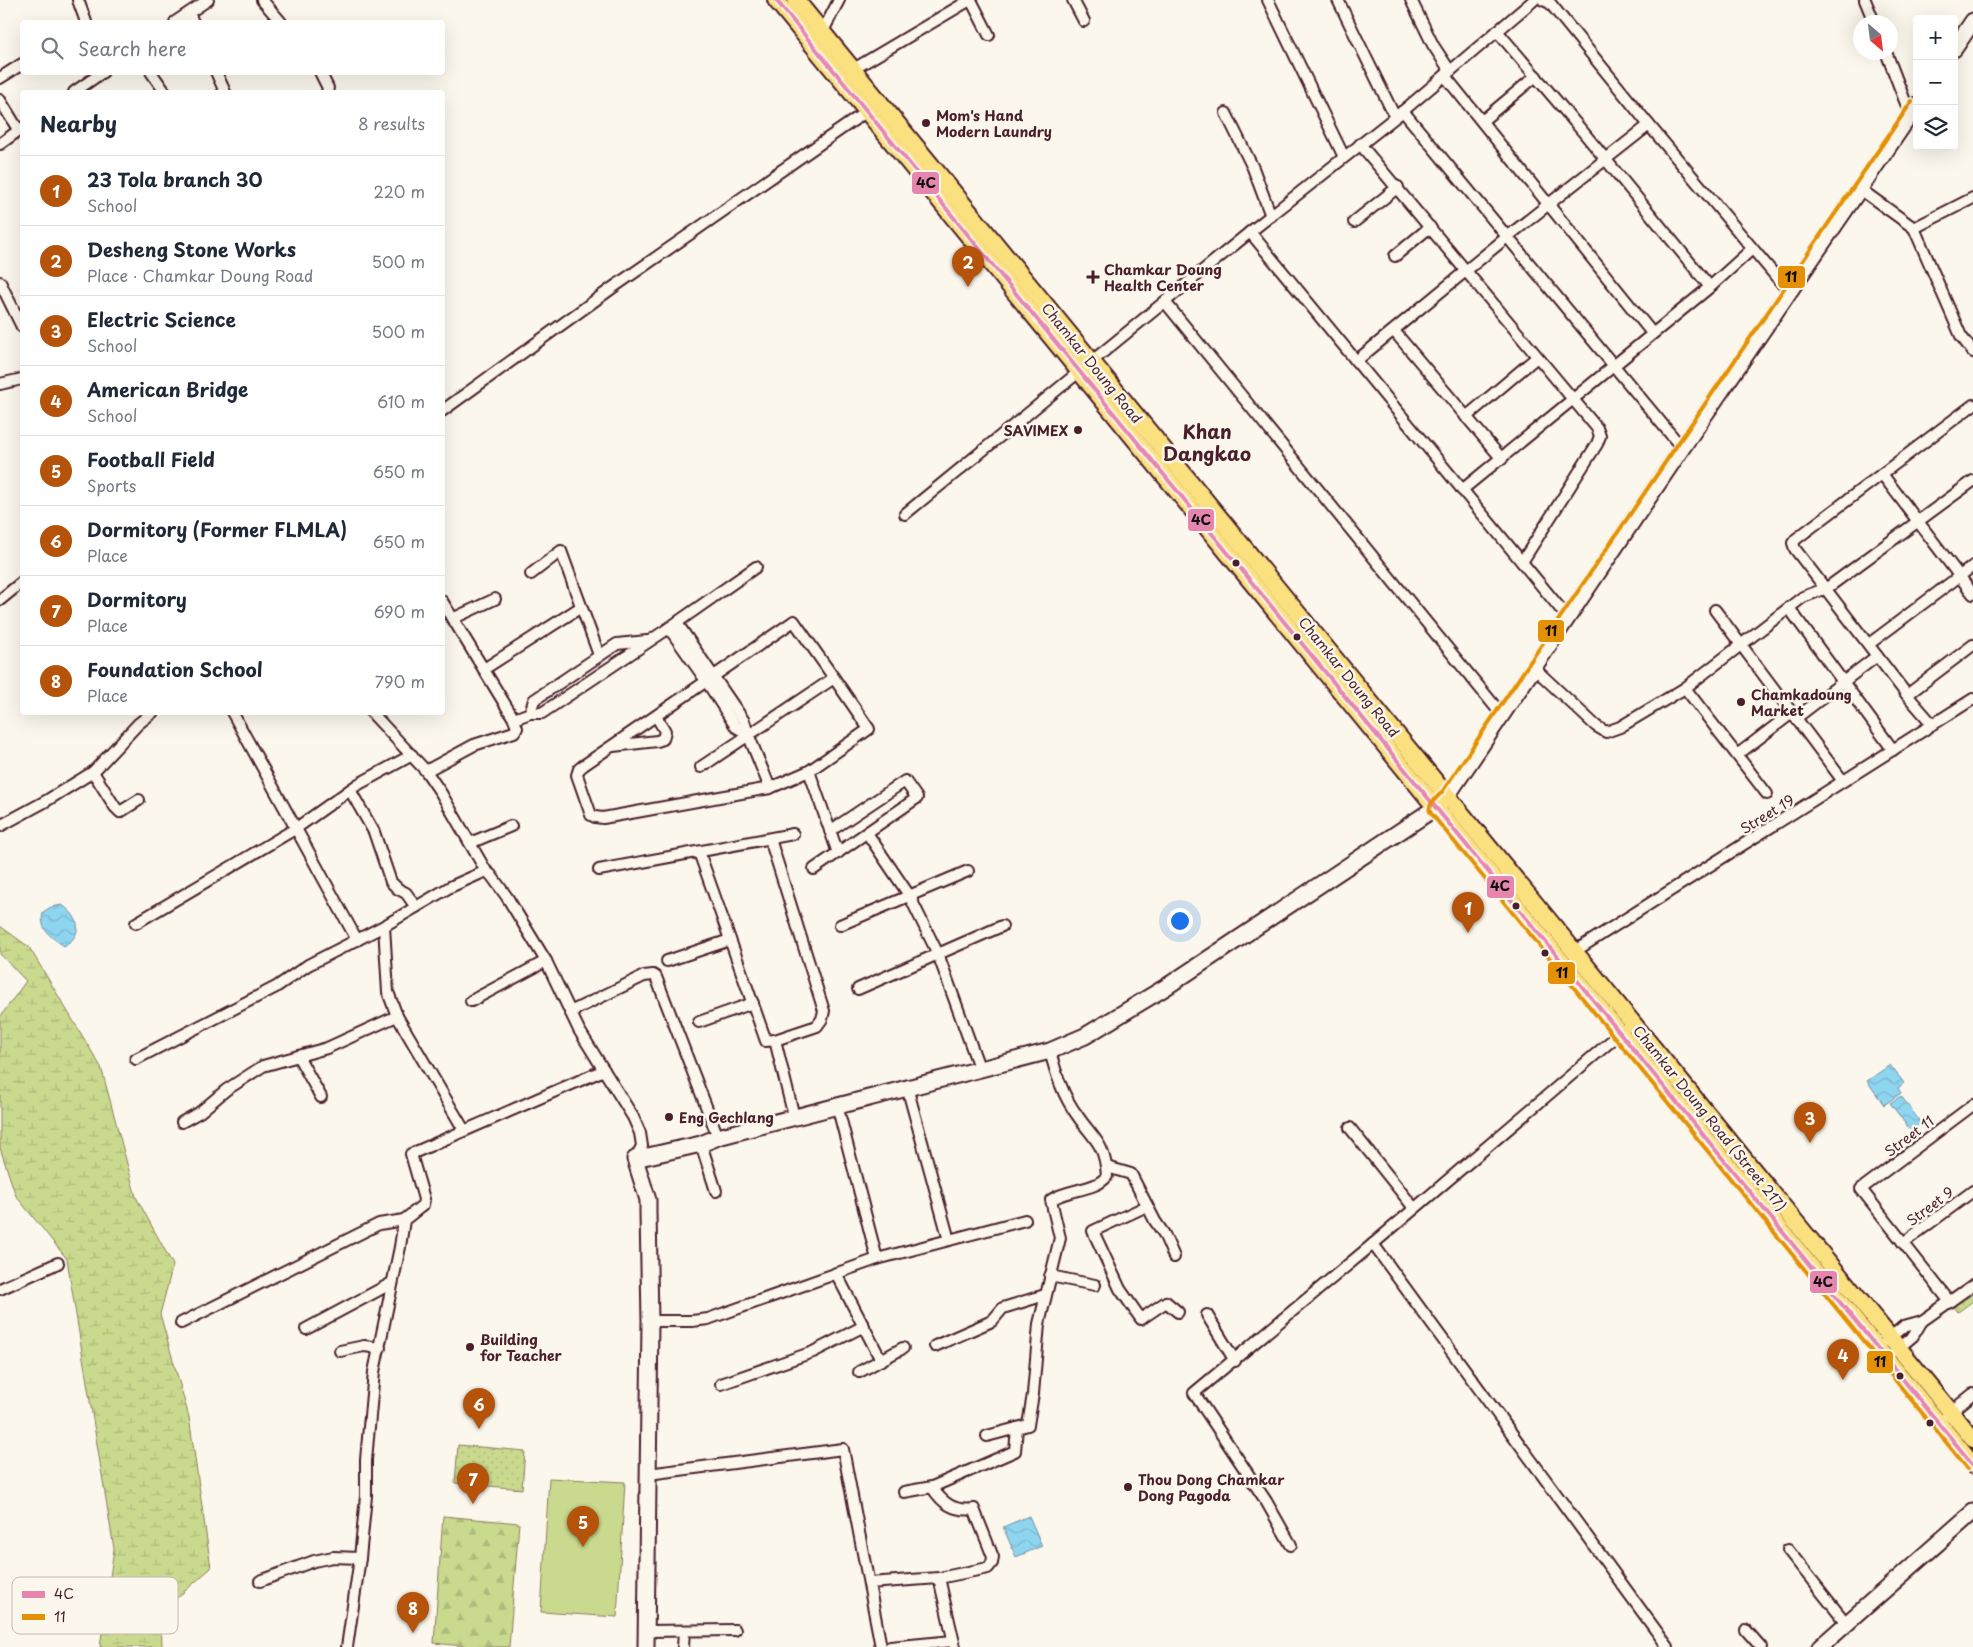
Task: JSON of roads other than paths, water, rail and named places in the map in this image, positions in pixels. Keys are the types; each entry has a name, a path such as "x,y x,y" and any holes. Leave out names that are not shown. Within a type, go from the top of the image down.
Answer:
{"main road":[{"name":"Chamkar Doung Road","path":"776,0 872,107 1085,367 1447,796"},
{"name":"Chamkar Doung Road","path":"796,0 852,70 872,107"},
{"name":"Chamkar Doung Road","path":"1085,367 1435,808"},
{"name":"Chamkar Doung Road (Street 217)","path":"1447,796 1575,951 1626,1028"},
{"name":"Chamkar Doung Road (Street 217)","path":"1435,808 1626,1028 1944,1417 1973,1465"},
{"name":"Chamkar Doung Road (Street 217)","path":"1944,1417 1973,1439"}],"street":[{"path":"78,0 85,20"},
{"path":"191,18 208,0"},
{"path":"262,0 279,20"},
{"path":"822,33 839,0"},
{"path":"852,70 971,0 989,35"},
{"path":"1073,0 1084,21"},
{"path":"1268,0 1344,157"},
{"path":"1338,0 1399,114 1507,237 1682,448"},
{"path":"1411,0 1448,73 1482,121 1652,333"},
{"path":"905,514 1250,232 1399,114 1532,0"},
{"path":"1543,0 1550,3 1789,292"},
{"path":"1865,0 1871,15"},
{"path":"1958,43 1973,21"},
{"path":"1497,31 1710,287"},
{"path":"1890,60 1913,107"},
{"path":"0,78 20,65"},
{"path":"77,90 99,75"},
{"path":"152,75 163,90"},
{"path":"217,75 224,90"},
{"path":"322,75 328,90"},
{"path":"1482,121 1536,76"},
{"path":"0,100 20,130 0,144"},
{"path":"445,409 615,286 872,107"},
{"path":"635,1159 701,1144 718,1137 837,1105 1050,1051 1085,1036 1166,987 1435,808 1447,796 1913,110"},
{"path":"1226,113 1253,168 1271,216"},
{"path":"1356,361 1466,270 1649,125"},
{"path":"1360,144 1398,187 1596,428 1600,436 1522,562"},
{"path":"1354,222 1398,187"},
{"path":"1860,189 1914,228 1961,336 1973,352"},
{"path":"1914,228 1973,198"},
{"path":"1394,256 1430,227"},
{"path":"1250,232 1568,618"},
{"path":"1462,490 1710,287 1752,248"},
{"path":"0,282 4,297 20,325"},
{"path":"1165,302 1502,715"},
{"path":"1394,331 1502,459"},
{"path":"1466,416 1537,357"},
{"path":"0,384 20,380"},
{"path":"1933,724 1907,695 1827,588 1795,549 1793,543 1973,405"},
{"path":"1882,474 1973,594"},
{"path":"1533,667 1596,726 1606,732 1620,727 1685,688 1803,597 1827,588 1973,481"},
{"path":"531,574 561,551 599,655"},
{"path":"1869,644 1973,566"},
{"path":"514,720 530,713 542,713 673,626 756,567"},
{"path":"0,600 20,584"},
{"path":"452,619 496,599"},
{"path":"426,771 474,745 514,732 517,728 484,668 445,606"},
{"path":"484,668 581,607"},
{"path":"1789,608 1893,750"},
{"path":"1715,610 1844,781"},
{"path":"794,621 834,678 869,729 809,771 770,788 603,818 595,817 591,814 578,772 580,768 794,621"},
{"path":"673,626 711,679 744,720 770,788"},
{"path":"530,713 534,700 617,644 648,641"},
{"path":"1907,695 1973,645"},
{"path":"1737,755 1878,656"},
{"path":"701,767 834,678"},
{"path":"1685,688 1767,794"},
{"name":"Street 19","path":"1575,951 1973,699"},
{"path":"0,826 46,802 93,772 138,724 149,715"},
{"path":"237,715 295,828 357,940"},
{"path":"374,715 426,771 441,793 486,871 507,896 546,961 570,1012 640,1133 642,1146 635,1159 648,1200 650,1321 646,1647"},
{"path":"612,746 663,739 666,734 656,716"},
{"path":"136,923 295,828 350,790 412,756"},
{"path":"809,771 838,852"},
{"path":"93,772 120,812 139,800"},
{"path":"814,869 917,798 905,781 830,831"},
{"path":"350,790 374,832 391,882 398,889 406,893 416,908"},
{"path":"470,843 512,826"},
{"path":"866,833 909,895 938,954 980,1070"},
{"path":"599,870 793,834"},
{"path":"699,852 766,1041 775,1040 817,1026 822,1019 824,1011 770,838"},
{"path":"840,925 968,870"},
{"path":"136,1059 276,987 308,965 384,926 450,887 486,871"},
{"path":"384,926 388,992 397,1016 464,1130"},
{"path":"858,989 1002,926"},
{"path":"668,961 730,940"},
{"path":"472,1001 546,961"},
{"path":"570,1012 644,976 653,974 656,977 718,1137"},
{"path":"699,1022 753,1003"},
{"path":"182,1122 200,1112 226,1090 263,1066 327,1048 397,1016"},
{"path":"1291,1545 1266,1501 1194,1393 1373,1244 1626,1028"},
{"path":"775,1040 794,1117"},
{"path":"987,1436 1028,1425 1033,1394 1039,1324 1060,1238 1051,1200 1057,1196 1104,1180 1107,1176 1107,1167 1099,1142 1077,1115 1065,1095 1050,1051"},
{"path":"298,1056 321,1097"},
{"path":"182,1323 379,1224 404,1220 423,1205 424,1199 411,1154 604,1070"},
{"path":"907,1087 949,1240"},
{"path":"837,1105 877,1259"},
{"name":"Street 11","path":"1903,1243 1861,1189 1973,1105"},
{"path":"1350,1128 1414,1208"},
{"path":"701,1144 716,1191"},
{"path":"1107,1167 1131,1174 1164,1234 1174,1257"},
{"name":"Street 9","path":"1903,1243 1973,1191"},
{"path":"1147,1206 1093,1231 1120,1289 1141,1319 1166,1302 1178,1312"},
{"path":"347,1647 360,1558 366,1496 366,1451 374,1372 404,1220"},
{"path":"650,1321 708,1319 877,1259 1025,1220"},
{"path":"1903,1243 1950,1302"},
{"path":"1373,1244 1668,1647"},
{"path":"0,1289 58,1264"},
{"path":"836,1273 881,1360"},
{"path":"1050,1276 1095,1285"},
{"path":"306,1329 392,1283"},
{"path":"1888,1348 1913,1336 1922,1320 1973,1285"},
{"path":"936,1346 992,1321 1003,1308 1045,1295"},
{"path":"1206,1315 1235,1360"},
{"path":"721,1384 813,1352 864,1326"},
{"path":"340,1351 364,1346 380,1348"},
{"path":"859,1372 903,1348"},
{"path":"1944,1417 1973,1394"},
{"path":"904,1492 932,1487 1015,1451 1017,1428"},
{"path":"648,1474 843,1449 881,1647"},
{"path":"869,1584 939,1578 988,1568 992,1563 992,1557 974,1509 958,1509 949,1505 939,1498 932,1487"},
{"path":"1820,1647 1973,1512"},
{"path":"1788,1550 1846,1623"},
{"path":"260,1581 314,1561 333,1557 360,1558"},
{"path":"890,1647 954,1644 939,1578"},
{"path":"683,1647 684,1630"},
{"path":"646,1631 735,1630"},
{"path":"1746,1630 1760,1647"}],"water":[{"path":"62,905 72,914 77,925 75,936 64,946 47,932 42,918 43,912 51,907"},
{"path":"1890,1065 1904,1083 1898,1088 1901,1093 1884,1105 1867,1081"},
{"path":"1901,1096 1921,1123 1911,1131 1890,1103"},
{"path":"1029,1516 1042,1546 1016,1557 1003,1527"}],"place":[{"name":"Mom's Hand Modern Laundry","path":"926,123"},
{"name":"Chamkar Doung Health Center","path":"1093,277"},
{"name":"Desheng Stone Works","path":"968,287"},
{"name":"SAVIMEX","path":"1078,430"},
{"name":"Chamkadoung Market","path":"1741,702"},
{"name":"23 Tola branch 30","path":"1468,933"},
{"name":"Eng Gechlang","path":"669,1117"},
{"name":"Electric Science","path":"1810,1143"},
{"name":"Building for Teacher","path":"470,1347"},
{"name":"American Bridge","path":"1843,1380"},
{"name":"Dormitory (Former FLMLA)","path":"479,1429"},
{"name":"Thou Dong Chamkar Dong Pagoda","path":"1128,1487"},
{"name":"Dormitory","path":"473,1504"},
{"name":"Football Field","path":"583,1547"},
{"name":"Foundation School","path":"413,1633"}],"district":[{"name":"Khan Dangkao","path":"1207,442"}]}
